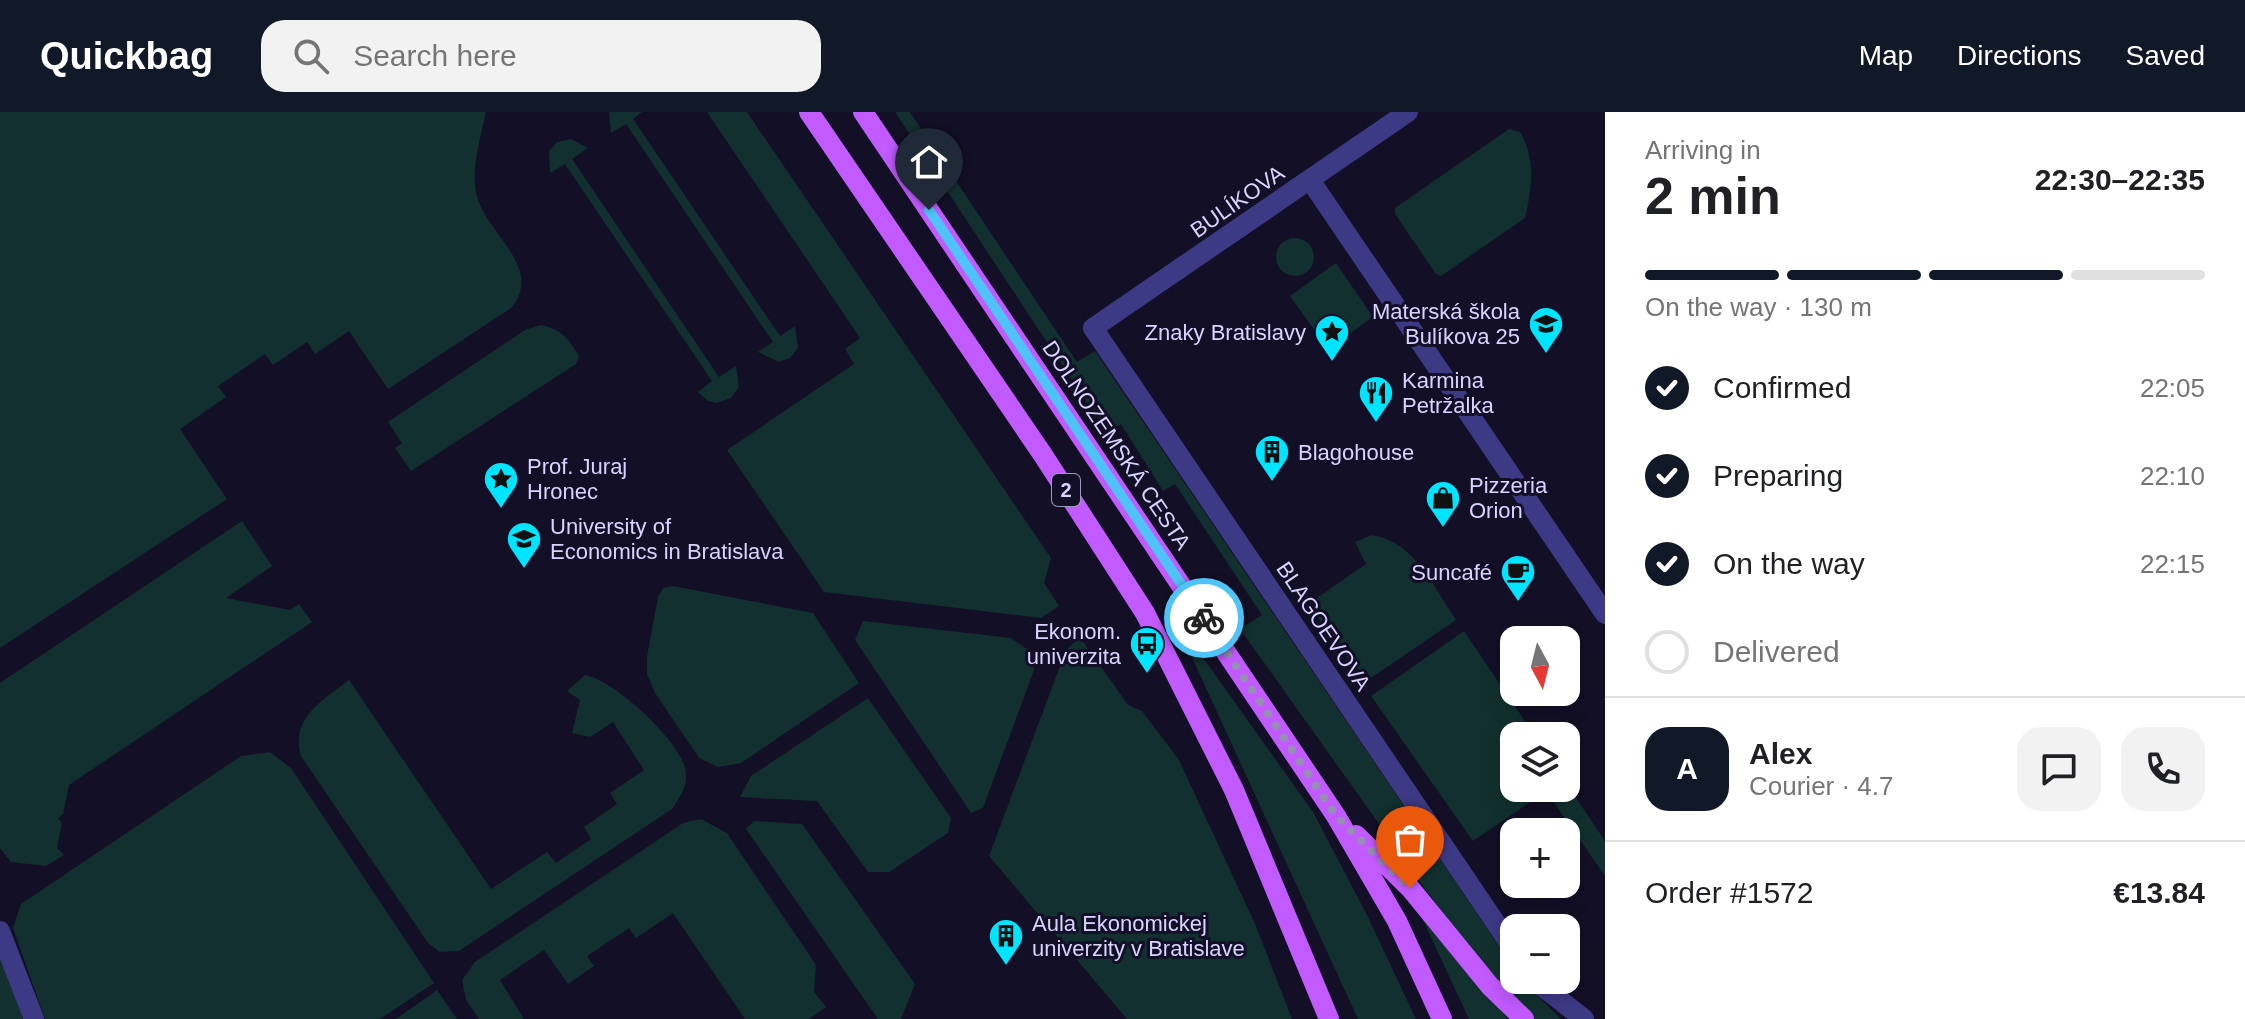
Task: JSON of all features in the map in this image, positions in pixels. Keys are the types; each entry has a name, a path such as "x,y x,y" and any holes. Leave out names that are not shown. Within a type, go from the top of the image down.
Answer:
{"main road":[{"name":"2","path":"809,112 1043,455 1145,613 1234,790 1329,1019"},
{"name":"DOLNOZEMSKÁ CESTA","path":"863,112 1336,816 1397,921 1442,1019"},
{"path":"1336,816 1410,888 1490,986 1524,1019"}],"street":[{"name":"BULÍKOVA","path":"1093,328 1408,112"},
{"path":"1310,180 1605,614"},
{"name":"BLAGOEVOVA","path":"1093,328 1500,929"},
{"path":"0,931 34,1019"},
{"path":"1552,994 1584,1019"}],"green space":[{"path":"0,112 486,112 476,162 476,192 481,207 517,264 521,278 520,293 511,308 388,389 349,331 315,354 307,342 273,365 265,354 218,386 226,397 180,429 227,499 0,648"},
{"path":"609,112 642,112 633,119 780,336 795,326 798,348 790,358 779,362 758,352 773,342 626,124 611,133"},
{"path":"707,112 747,112 1051,558 1044,583 1059,606 1041,618 824,592 727,450 854,364 845,349 860,338"},
{"path":"895,112 910,112 1077,362 1095,351 1500,947 1500,984 1449,922 1240,629 1262,615 1175,484 1163,491 1121,424 1107,433"},
{"path":"1509,129 1520,132 1529,153 1531,185 1525,218 1441,276 1436,274 1395,214 1395,208"},
{"path":"571,139 588,148 572,159 719,377 736,366 739,387 731,398 716,403 708,401 698,392 712,381 565,164 550,173 549,151 557,142"},
{"path":"1295,238 1308,244 1314,257 1308,270 1295,276 1282,270 1276,257 1282,244"},
{"path":"1336,263 1373,317 1328,349 1290,296"},
{"path":"541,325 554,329 568,340 579,356 576,364 411,471 395,448 402,443 388,422 525,330"},
{"path":"242,521 272,566 226,598 290,610 299,604 312,622 69,785 63,814 58,818 62,823 57,848 64,855 46,866 11,862 0,848 0,683"},
{"path":"1372,535 1400,546 1422,567 1456,620 1365,682 1308,604 1366,564 1355,542"},
{"path":"673,586 813,613 859,683 741,763 718,767 699,758 655,693 647,674 647,656 658,597 663,588"},
{"path":"1172,614 1313,812 1366,913 1416,1019 1358,1019"},
{"path":"863,621 1011,638 1030,651 1034,670 983,808 971,813 855,640"},
{"path":"1464,631 1500,684 1500,706 1515,706 1526,722 1500,722 1500,802 1530,802 1507,818 1500,818 1500,823 1473,841 1371,696"},
{"path":"1080,637 1128,705 1142,711 1179,760 1256,926 1292,1019 1127,1019 989,856 1066,650"},
{"path":"585,675 628,699 658,727 680,756 685,768 686,780 681,794 672,809 459,951 440,952 428,943 301,756 300,731 304,721 319,703 349,680 491,889 547,852 556,863 591,839 584,827 617,804 610,793 644,770 613,722 590,737 572,733 580,700 567,691"},
{"path":"868,698 951,818 948,833 889,872 868,872 817,801 740,797 751,776"},
{"path":"270,752 291,768 434,983 380,1019 45,1019 13,928 21,904 241,756"},
{"path":"1554,802 1579,802 1605,841 1605,876 1580,840 1580,818 1565,818"},
{"path":"701,819 727,833 816,965 814,992 826,1007 809,1019 745,1019 673,913 636,938 629,928 587,956 594,966 568,984 544,950 500,980 524,1019 479,1019 466,1000 462,980 475,962 683,823"},
{"path":"754,821 802,824 915,984 901,1019 878,1019 746,829"},
{"path":"1416,905 1508,1019 1469,1019"},
{"path":"0,958 4,966 23,1019 0,1019"},
{"path":"437,990 457,1019 396,1019"},
{"path":"1509,994 1536,994 1561,1019 1532,1019"}],"way so far":[{"path":"1204,618 1336,816 1410,888"}],"place":[{"name":"Materská škola Bulíkova 25","path":"1546,355"},
{"name":"Znaky Bratislavy","path":"1332,363"},
{"name":"Karmina Petržalka","path":"1376,424"},
{"name":"Blagohouse","path":"1272,483"},
{"name":"Prof. Juraj Hronec","path":"501,510"},
{"name":"Pizzeria Orion","path":"1443,529"},
{"name":"University of Economics in Bratislava","path":"524,570"},
{"name":"Suncafé","path":"1518,603"},
{"name":"Ekonom. univerzita","path":"1147,675"},
{"name":"Aula Ekonomickej univerzity v Bratislave","path":"1006,967"}],"route":[{"path":"929,210 1204,618"}]}
